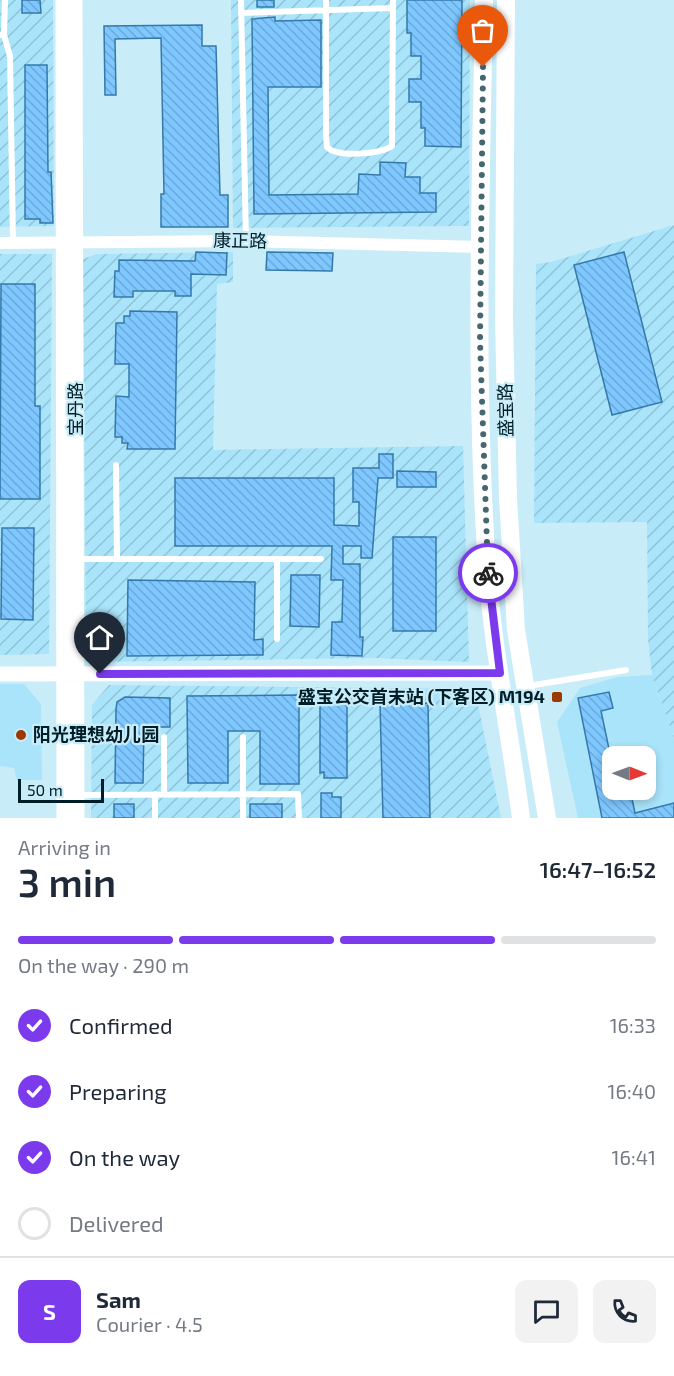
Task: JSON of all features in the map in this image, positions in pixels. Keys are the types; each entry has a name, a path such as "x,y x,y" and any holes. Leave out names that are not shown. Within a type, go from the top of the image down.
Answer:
{"main road":[{"name":"盛宝路","path":"484,0 480,341 487,567 521,818"},
{"name":"盛宝路","path":"506,0 504,318 508,498 516,630 547,818"}],"street":[{"name":"宝丹路","path":"63,0 76,560 70,674"},
{"name":"宝丹路","path":"64,818 70,795 69,242 75,0"},
{"name":"康正路","path":"6,243 246,241 480,247"},
{"path":"0,674 500,673"},
{"name":"宝丹路","path":"70,795 77,818"}],"lane":[{"path":"5,0 2,35 10,56 6,243"},
{"path":"241,0 246,241"},
{"path":"326,0 327,147 337,153 373,153 384,151 392,146 394,139 393,0"},
{"path":"241,13 393,8"},
{"path":"116,465 117,559"},
{"path":"277,559 277,639"},
{"path":"76,560 321,559"},
{"path":"524,686 626,670"},
{"path":"243,736 243,818"},
{"path":"164,737 164,794"},
{"path":"155,794 155,818"},
{"path":"70,795 298,794 299,818"}],"shaded area":[{"path":"0,0 53,0 54,226 0,227"},
{"path":"231,0 470,0 469,226 233,228"},
{"path":"674,225 674,738 652,675 648,639 647,522 534,523 536,264 551,262"},
{"path":"233,252 233,282 217,284 213,450 463,446 469,662 375,658 86,662 83,259 97,254"},
{"path":"0,254 52,254 49,654 0,655"},
{"path":"652,675 674,738 674,818 578,818 557,722 580,688 617,677"},
{"name":"阳光理想幼儿园","path":"0,684 24,684 41,704 42,780 17,780 14,768 0,766"},
{"path":"109,685 475,689 501,818 91,818 92,705"}],"building":[{"path":"22,0 40,0 41,13 22,13"},
{"path":"257,0 274,0 274,7 257,7"},
{"path":"407,0 462,0 461,147 425,146 425,128 421,128 421,102 409,102 409,79 421,79 421,56 411,56 411,33 407,33"},
{"path":"275,17 275,21 321,20 321,87 268,87 269,195 358,194 359,174 380,175 380,162 406,163 405,177 420,177 420,193 436,193 436,212 254,214 252,19"},
{"path":"202,25 202,46 216,46 220,195 228,195 228,227 161,227 161,194 164,194 161,38 115,39 116,95 105,95 104,26"},
{"path":"25,65 47,65 48,172 51,172 53,223 40,223 40,219 25,219"},
{"path":"196,252 227,253 226,275 191,274 191,296 175,296 175,291 133,291 133,297 114,297 115,271 119,271 119,260 195,261"},
{"path":"267,252 333,253 332,271 266,270"},
{"path":"624,252 662,402 612,415 574,265"},
{"path":"1,284 35,284 35,406 40,406 40,499 0,499"},
{"path":"130,311 177,312 175,449 127,449 128,443 122,443 122,437 115,437 116,396 129,397 129,364 115,364 116,323 124,323 124,316 130,316"},
{"path":"379,454 393,454 393,478 378,478 372,558 361,558 361,546 343,546 343,564 360,564 362,656 331,655 332,622 342,622 343,580 331,580 332,546 175,546 175,478 334,478 334,525 359,526 359,502 353,502 353,468 379,468"},
{"path":"397,471 436,472 436,487 397,487"},
{"path":"2,528 34,528 33,620 1,619"},
{"path":"393,537 436,537 436,631 393,631"},
{"path":"291,575 320,575 319,627 290,626"},
{"path":"128,580 255,582 254,640 263,639 263,655 127,656"},
{"path":"609,692 613,708 601,711 608,746 602,746 602,800 632,800 635,813 674,803 674,818 602,818 578,698"},
{"path":"299,695 299,784 260,784 260,731 228,731 228,783 188,783 187,696"},
{"path":"125,697 170,698 170,727 144,727 143,783 115,783 116,709 117,702"},
{"path":"428,703 430,818 383,818 380,704"},
{"path":"320,704 347,704 347,778 324,778 324,772 320,773"},
{"path":"321,793 332,793 332,797 341,797 341,818 321,818"},
{"path":"114,804 134,804 134,818 114,818"},
{"path":"250,804 282,804 282,818 250,818"}],"way so far":[{"path":"483,67 479,279 488,573"}],"place":[{"name":"盛宝公交首末站 (下客区) M194","path":"557,697"},
{"name":"阳光理想幼儿园","path":"21,735"}],"route":[{"path":"100,674 500,673 493,632 488,573"}]}
